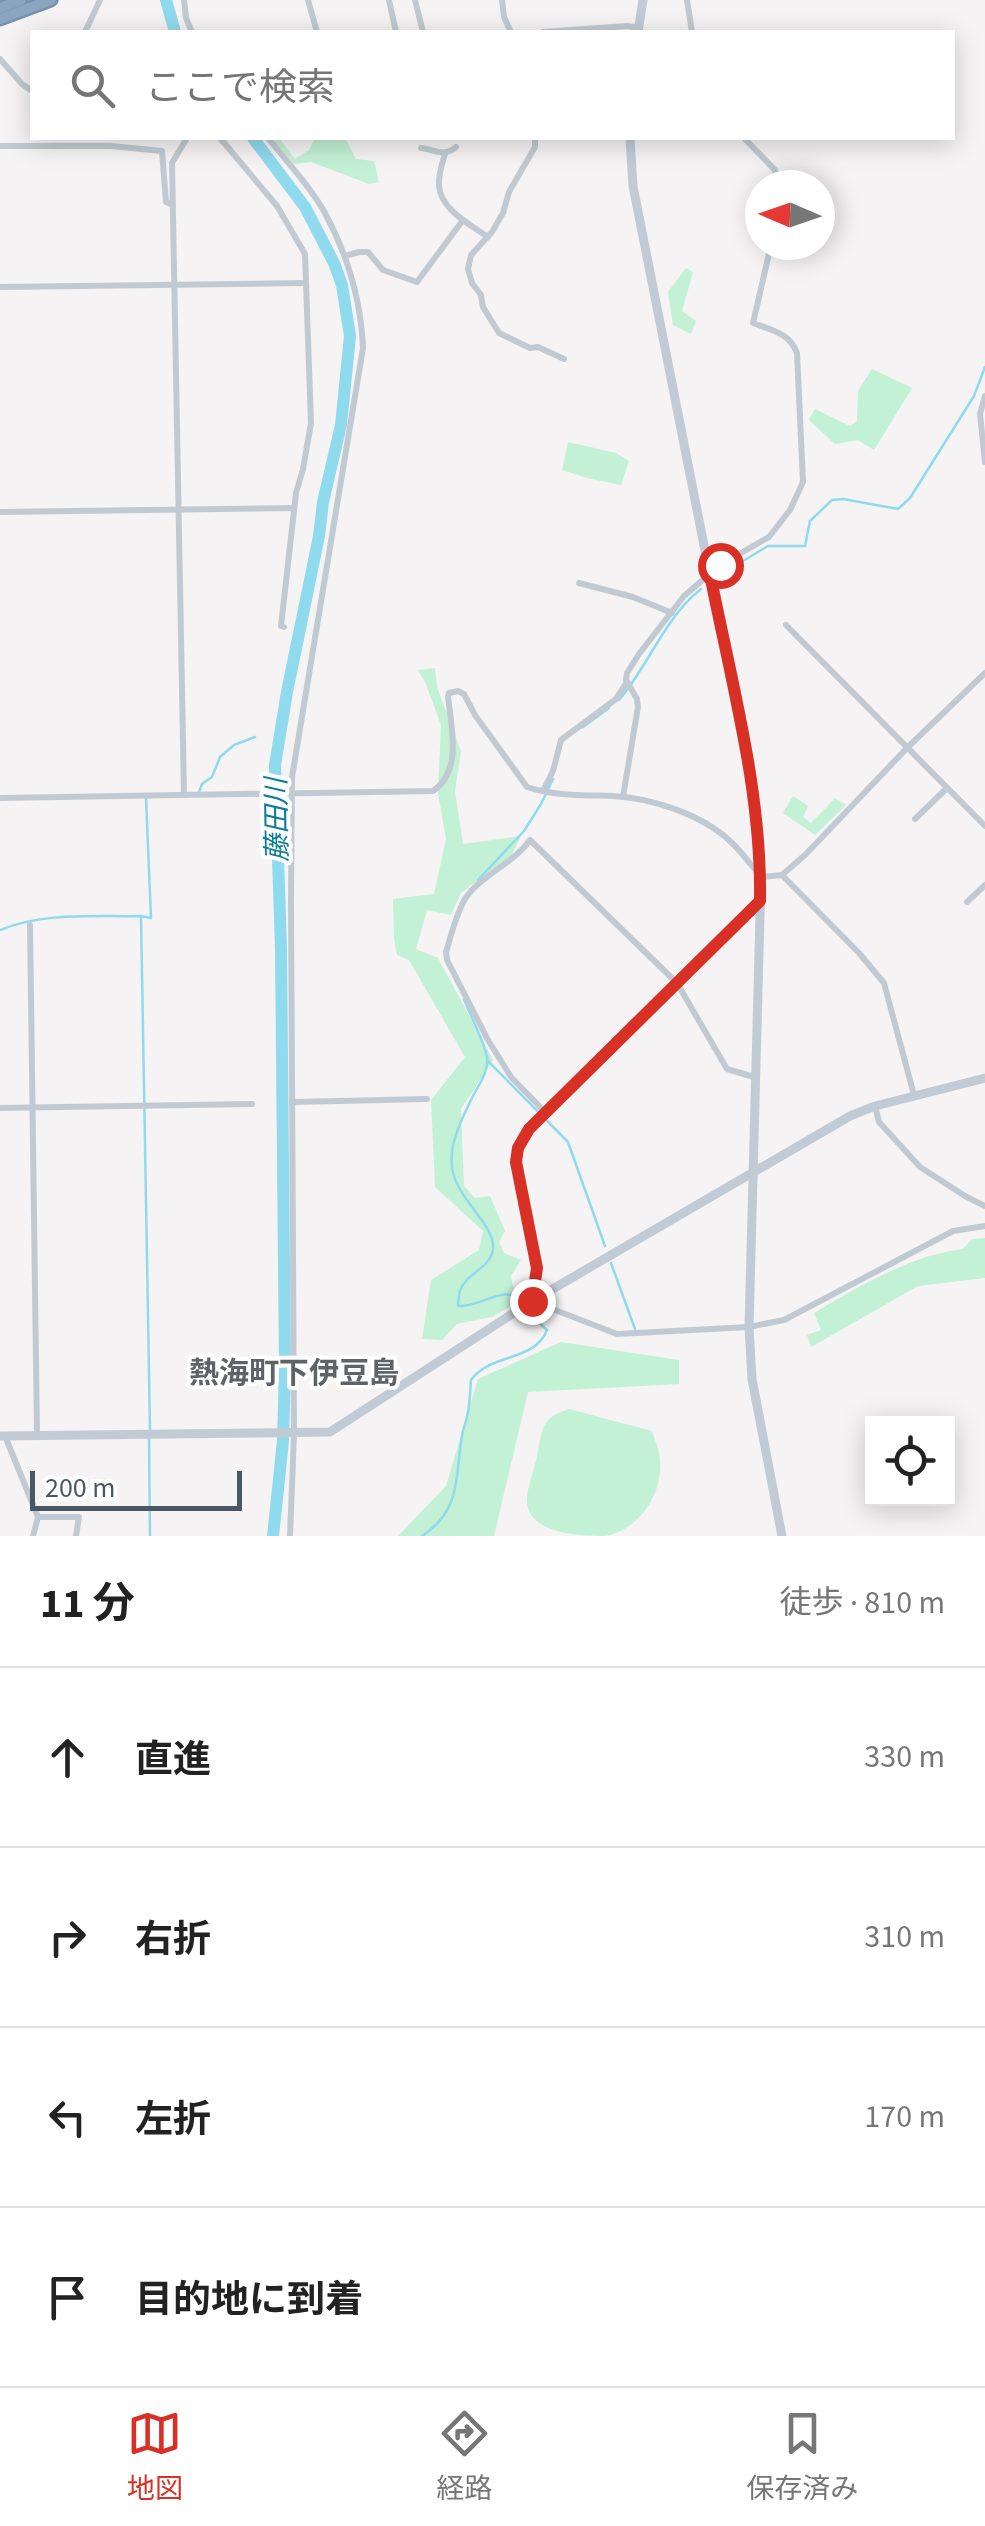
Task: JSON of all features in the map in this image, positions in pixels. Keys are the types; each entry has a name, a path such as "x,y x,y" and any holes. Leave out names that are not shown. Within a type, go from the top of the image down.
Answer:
{"highway":[{"path":"0,8 21,0"},
{"path":"0,19 51,0"}],"street":[{"path":"86,30 100,0"},
{"path":"184,0 191,30"},
{"path":"309,0 316,30"},
{"path":"389,0 396,30"},
{"path":"415,0 422,30"},
{"path":"502,0 509,30"},
{"path":"571,30 627,26 639,30 644,0"},
{"path":"686,0 692,30"},
{"path":"0,59 30,90"},
{"path":"184,794 172,163 186,140"},
{"path":"222,140 277,206 305,254 311,423 294,508 280,626 284,627"},
{"path":"270,140 324,212 345,256 361,313 364,348 292,777 294,1434 290,1536"},
{"path":"535,140 509,192 504,213 471,255 468,270 499,333 564,359"},
{"path":"630,140 633,186 750,778 761,877 748,1328 752,1378 782,1536"},
{"path":"746,140 775,170"},
{"path":"0,146 72,142 162,151 166,202 173,204"},
{"path":"421,148 449,154 456,147"},
{"path":"445,154 440,175 444,200 462,220 488,236"},
{"path":"345,256 368,252 383,270 417,282 462,220"},
{"path":"623,797 638,707 627,672 684,596 720,565 769,537 790,510 803,482 797,353 792,341 753,323 768,260"},
{"path":"0,286 305,283"},
{"path":"985,396 980,414 985,462"},
{"path":"0,512 294,508"},
{"path":"579,583 634,597 672,613"},
{"path":"786,625 985,826"},
{"path":"761,877 782,876 985,673"},
{"path":"544,789 560,740 616,699 627,682"},
{"path":"0,798 433,791 445,778 454,746 448,693 456,690 464,694 524,784 532,789 623,797 686,813 728,839 761,877"},
{"path":"914,818 948,788"},
{"path":"545,1112 511,1077 488,1040 446,952 446,938 465,900 530,840 677,983 727,1069 754,1078"},
{"path":"782,876 884,983 914,1095"},
{"path":"967,902 985,885"},
{"path":"532,1301 537,1268 516,1162 518,1148 545,1112 760,901"},
{"path":"30,925 37,1434"},
{"path":"33,1536 38,1517 3,1436 330,1432 532,1301 850,1116 985,1078"},
{"path":"293,1102 427,1100"},
{"path":"0,1108 252,1104"},
{"path":"875,1106 879,1122 920,1167 985,1206"},
{"path":"532,1301 617,1334 748,1328 784,1320 953,1231 985,1226"},
{"path":"38,1517 79,1517 76,1536"}],"green space":[{"path":"273,140 281,140 295,159 309,150 314,140 346,140 356,159 374,161 379,182 369,184 311,162 294,164"},
{"path":"686,268 693,272 682,311 696,321 691,334 673,325 668,292"},
{"path":"872,369 912,388 874,450 858,440 835,444 809,420 815,409 850,426 857,421 858,391"},
{"path":"568,442 616,453 629,461 621,485 562,470"},
{"path":"435,668 437,687 461,751 455,791 463,844 521,836 511,856 461,893 451,915 427,910 416,949 438,958 493,1060 461,1109 464,1186 475,1198 490,1196 505,1231 499,1242 504,1253 521,1260 511,1276 516,1303 492,1317 457,1324 442,1340 422,1339 431,1280 479,1250 483,1231 435,1187 431,1100 465,1057 409,960 397,955 393,899 434,894 446,839 438,793 441,725 418,670"},
{"path":"793,796 808,806 803,817 811,823 835,798 846,805 815,835 783,813"},
{"path":"985,1238 985,1278 918,1286 811,1347 807,1335 821,1330 814,1313 905,1265 963,1249 972,1239"},
{"path":"561,1342 679,1360 679,1384 528,1392 494,1536 398,1536 446,1486 478,1379"},
{"path":"569,1409 652,1431 660,1467 655,1493 640,1516 618,1532 605,1536 570,1534 546,1527 530,1513 528,1491 542,1432 553,1416"}],"waterway":[{"name":"藤田川","path":"166,0 174,30"},
{"name":"藤田川","path":"255,140 305,207 334,263 342,285 350,336 341,425 275,765 285,1370 283,1441 273,1536"},
{"path":"723,573 768,546 805,546 810,521 832,500 898,509 910,498 974,396 985,367"},
{"path":"619,700 677,613 701,589"},
{"path":"583,727 609,708"},
{"path":"199,792 212,777 220,757 234,745 255,737"},
{"path":"478,880 524,831 553,779"},
{"path":"0,930 52,918 151,918 146,798"},
{"path":"141,916 150,1429"},
{"path":"464,999 487,1063 457,1132 452,1167 460,1190 488,1230 493,1249 488,1261 463,1285 458,1306 508,1294 521,1301"},
{"path":"488,1061 568,1142 605,1246"},
{"path":"611,1263 635,1329"},
{"path":"422,1536 444,1515 454,1491 471,1380 489,1365 533,1348 547,1330 527,1312"},
{"path":"149,1437 150,1536"}],"district":[{"name":"熱海町下伊豆島","path":"294,1373"}],"route":[{"path":"532,1301 537,1268 517,1174 518,1148 545,1112 760,901 750,778 710,574 720,565"}]}
